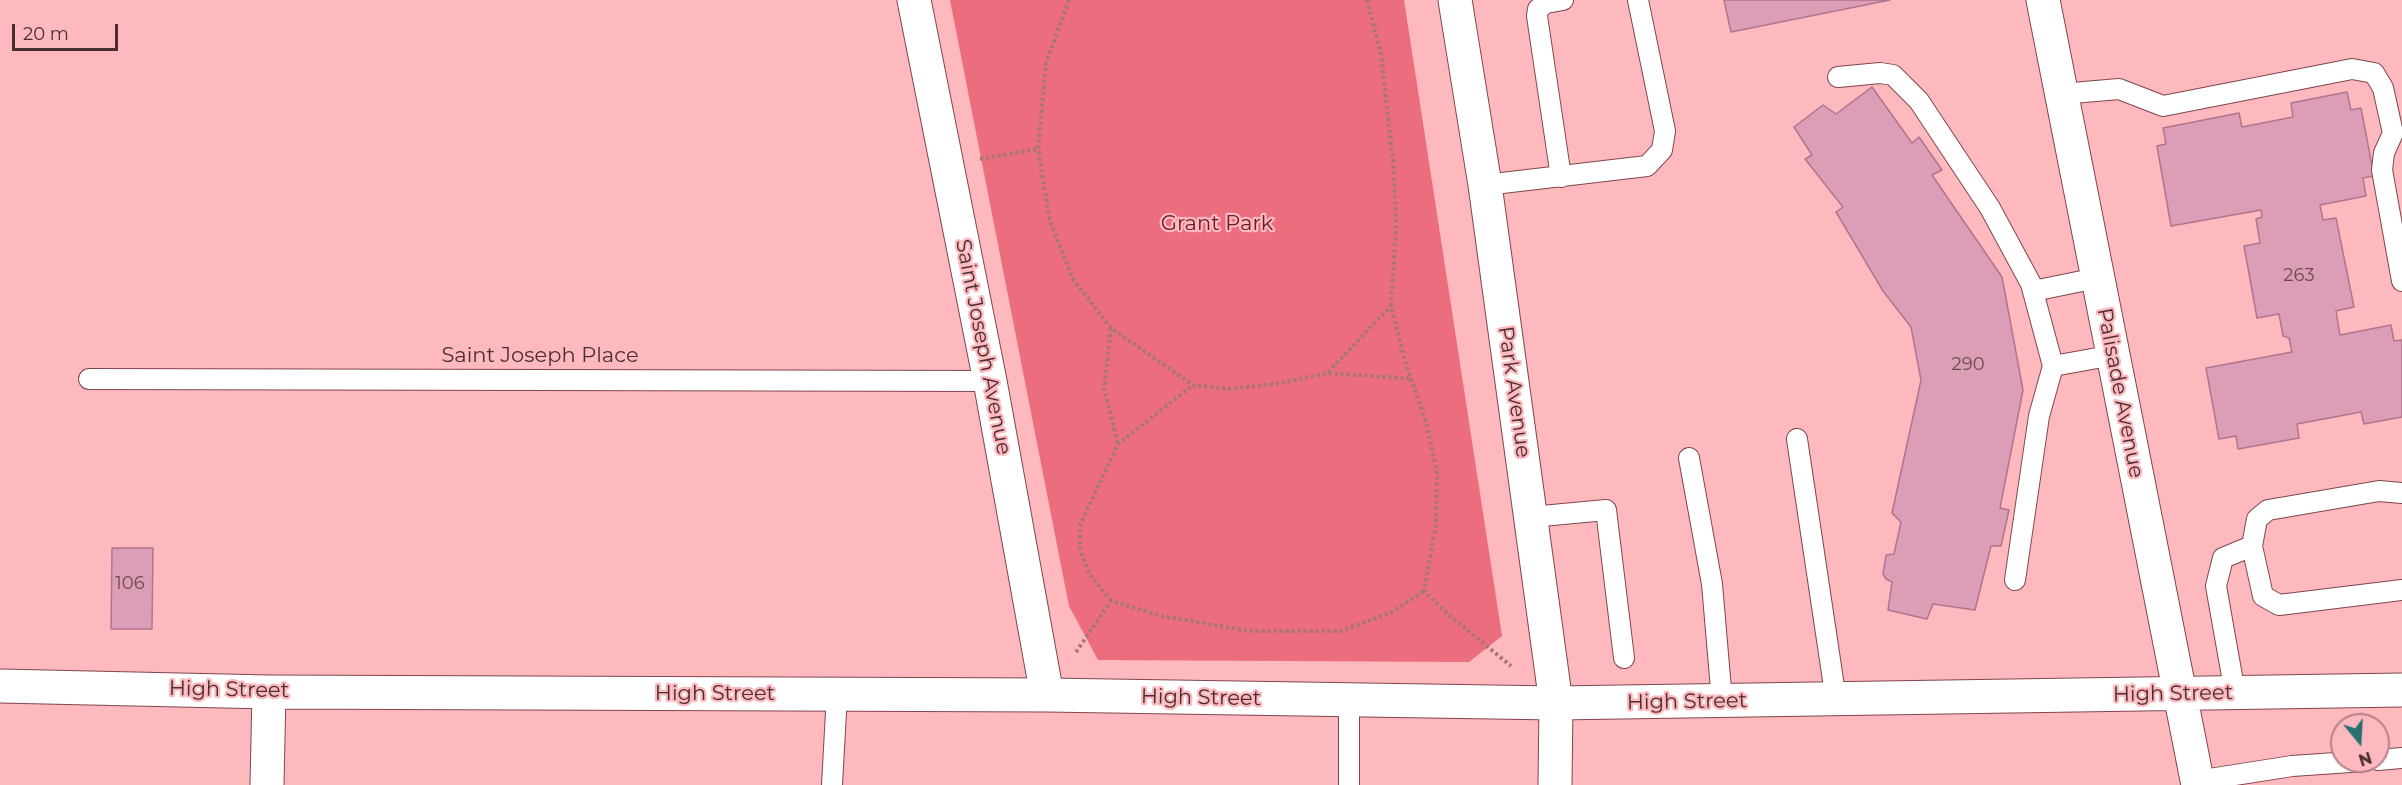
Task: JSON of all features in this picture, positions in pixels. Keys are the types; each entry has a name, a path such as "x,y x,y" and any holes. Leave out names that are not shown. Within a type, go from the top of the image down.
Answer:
{"street":[{"name":"Saint Joseph Avenue","path":"914,0 990,381 1047,695"},
{"name":"Park Avenue","path":"1455,0 1485,185 1556,703 1555,785"},
{"name":"Palisade Avenue","path":"2043,0 2198,783"},
{"name":"High Street","path":"0,686 268,692 1047,695 1556,703 2402,690"},
{"path":"267,785 268,692"}],"lane":[{"path":"1561,177 1537,16 1538,9 1546,3 1563,0"},
{"path":"1485,185 1647,166 1662,150 1665,131 1638,0"},
{"path":"2061,94 2119,89 2163,106 2352,69 2374,73 2382,88 2393,133 2384,153 2382,170 2402,281"},
{"path":"1838,77 1880,73 1893,75 1919,101 1990,208 2033,291 2054,366 2039,416 2015,580"},
{"path":"2033,291 2097,278"},
{"path":"2054,366 2114,355"},
{"name":"Saint Joseph Place","path":"89,379 990,381"},
{"path":"1797,439 1836,700"},
{"path":"1689,458 1712,584 1722,701"},
{"path":"2402,493 2379,491 2268,510 2257,519 2252,546 2264,596 2279,605 2402,590"},
{"path":"1532,517 1606,510 1624,658"},
{"path":"2235,693 2216,586 2223,558 2252,546"},
{"path":"832,785 837,694"},
{"path":"1348,701 1349,785"},
{"path":"2198,783 2292,766 2330,763"}],"path":[{"path":"1069,0 1046,63 1038,149 1050,221 1073,279 1111,328 1193,385 1230,389 1282,383 1327,373 1413,379"},
{"path":"1193,385 1118,444 1080,525 1080,550 1089,573 1111,601 1162,616 1249,632 1341,631 1392,612 1424,591 1436,525 1437,472 1426,422 1405,361 1391,306 1396,227 1394,170 1381,54 1368,0"},
{"path":"947,165 1038,149"},
{"path":"1327,373 1391,306"},
{"path":"1111,328 1104,388 1118,444"},
{"path":"1424,591 1448,614 1556,703"},
{"path":"1047,695 1111,601"}],"green space":[{"name":"Grant Park","path":"950,0 1404,0 1502,636 1469,662 1098,660 1069,606"}],"building":[{"path":"1724,0 1890,0 1731,32"},
{"path":"1872,87 1912,143 1919,137 1942,170 1932,175 2002,277 2023,390 2000,508 2009,510 2001,546 1991,546 1975,610 1933,604 1927,619 1888,610 1892,582 1883,574 1886,555 1894,554 1901,522 1892,513 1921,380 1911,327 1883,291 1836,212 1843,207 1805,159 1812,155 1794,127 1823,105 1836,114"},
{"path":"2347,92 2351,110 2361,108 2374,176 2363,178 2366,196 2320,205 2323,220 2336,218 2354,307 2336,311 2340,335 2391,325 2394,341 2402,340 2402,417 2364,424 2361,412 2297,424 2299,438 2238,449 2236,436 2219,439 2206,368 2292,352 2289,338 2283,336 2279,314 2257,318 2244,246 2260,243 2256,219 2262,217 2261,210 2171,226 2157,146 2166,144 2163,128 2239,113 2242,127 2293,117 2291,103"},
{"path":"112,548 153,548 152,629 111,629"}]}
